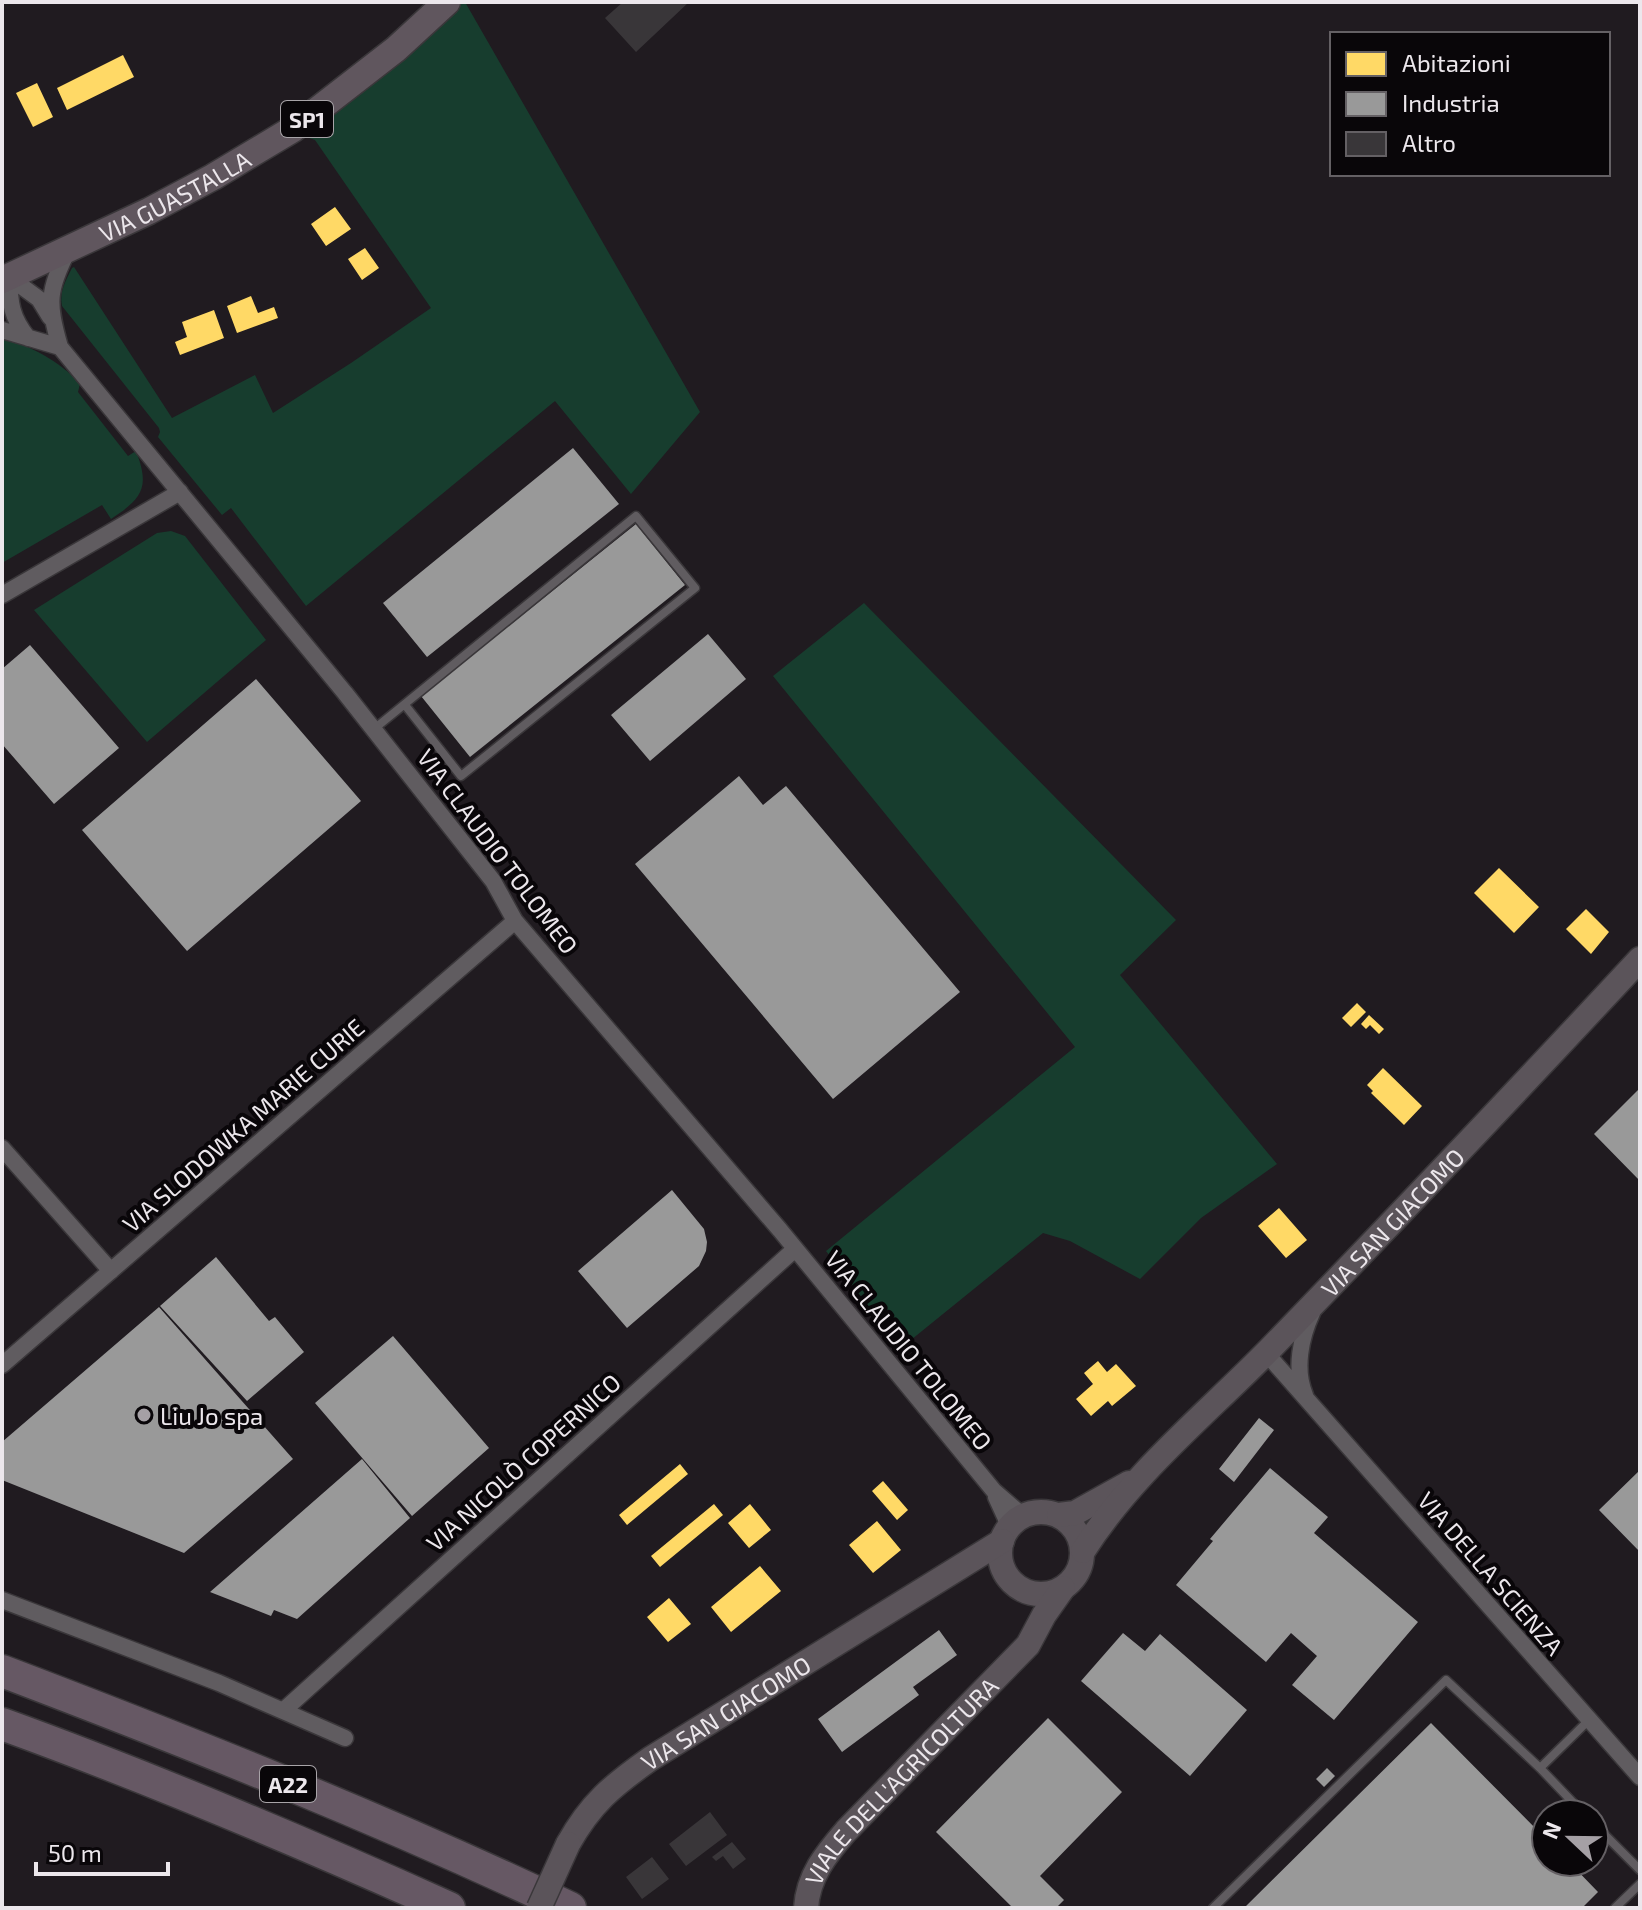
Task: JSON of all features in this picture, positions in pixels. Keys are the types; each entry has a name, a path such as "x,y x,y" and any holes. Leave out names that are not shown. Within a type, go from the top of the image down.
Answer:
{"highway":[{"name":"A22","path":"2,1671 278,1779 570,1908"},
{"name":"A22","path":"2,1724 115,1765 449,1908"}],"main road":[{"name":"VIA GUASTALLA","path":"6,279 174,198 293,129 396,49 447,2"}],"street":[{"path":"60,347 50,303 52,285 69,248"},
{"path":"6,279 39,299 53,323"},
{"path":"6,279 12,313 28,338"},
{"path":"2,330 60,347"},
{"name":"VIA CLAUDIO TOLOMEO","path":"60,347 374,729 493,881 515,921 795,1249 994,1491 1023,1516"},
{"path":"2,595 180,492"},
{"name":"VIA SLODOWKA MARIE CURIE","path":"2,1365 515,921"},
{"name":"VIA SAN GIACOMO","path":"1083,1551 1138,1478 1266,1353 1640,959"},
{"path":"2,1148 111,1271"},
{"name":"VIA NICOLÒ COPERNICO","path":"284,1710 795,1249"},
{"name":"VIA DELLA SCIENZA","path":"1307,1400 1301,1386 1299,1362 1304,1330 1318,1298"},
{"name":"VIA DELLA SCIENZA","path":"1266,1353 1640,1777"},
{"name":"VIA SAN GIACOMO","path":"1059,1515 1075,1513 1138,1478"},
{"name":"VIA CLAUDIO TOLOMEO","path":"994,1491 1007,1521 1003,1537"},
{"path":"962,1565 994,1569 1033,1593 1048,1594 1063,1588 1079,1569 1083,1551 1076,1530 1059,1515 1041,1512 1016,1520 1003,1537 1000,1558 1012,1580"},
{"name":"VIA SAN GIACOMO","path":"539,1908 568,1844 590,1808 616,1783 1003,1537"},
{"name":"VIALE DELL'AGRICOLTURA","path":"1012,1580 1027,1611 1023,1638 1012,1661"},
{"name":"VIALE DELL'AGRICOLTURA","path":"806,1908 812,1877 823,1858 1028,1645 1063,1588"},
{"path":"2,1600 219,1683 345,1738"}],"lane":[{"path":"374,729 636,516 695,588 461,776 405,705"},
{"path":"1213,1908 1446,1680 1569,1798"},
{"path":"1540,1768 1589,1720"},
{"path":"1610,1840 1640,1870"},
{"path":"1615,1908 1640,1884"}],"green space":[{"path":"452,2 465,2 700,412 631,494 555,401 306,606 231,508 222,515 158,437 159,428 62,306 62,291 74,267 172,418 255,375 273,413 431,308 315,140 298,134"},
{"path":"2,337 44,355 80,384 78,392 128,456 136,451 143,483 137,498 111,519 102,505 2,563"},
{"path":"171,531 185,536 266,640 147,742 34,610 157,533"},
{"path":"864,603 1176,920 1120,975 1277,1164 1201,1218 1140,1279 1070,1241 1043,1233 901,1348 826,1251 1075,1047 773,676"}],"building: Abitazioni":[{"path":"123,55 134,77 67,110 57,88"},
{"path":"37,83 53,117 33,127 16,93"},
{"path":"335,207 351,229 326,246 311,224"},
{"path":"365,248 379,268 362,280 348,259"},
{"path":"251,296 258,313 274,307 278,318 237,333 227,306"},
{"path":"214,310 224,338 180,355 175,342 187,337 182,322"},
{"path":"1499,868 1539,907 1514,933 1474,893"},
{"path":"1586,909 1609,932 1591,954 1566,929"},
{"path":"1357,1003 1366,1012 1351,1027 1342,1018"},
{"path":"1369,1015 1384,1029 1379,1034 1370,1025 1366,1029 1361,1024"},
{"path":"1383,1068 1422,1106 1404,1125 1371,1093 1373,1091 1367,1085"},
{"path":"1279,1208 1307,1240 1286,1258 1258,1226"},
{"path":"1098,1361 1107,1372 1116,1364 1136,1386 1112,1406 1108,1401 1091,1416 1076,1399 1093,1384 1084,1373"},
{"path":"680,1464 688,1474 627,1525 619,1515"},
{"path":"883,1481 908,1510 897,1520 872,1491"},
{"path":"714,1504 723,1515 660,1567 651,1556"},
{"path":"750,1504 771,1530 749,1548 728,1523"},
{"path":"877,1521 901,1550 873,1573 849,1545"},
{"path":"760,1566 781,1591 731,1632 711,1607"},
{"path":"669,1598 691,1624 668,1642 647,1617"}],"building: Industria":[{"path":"573,448 619,504 427,657 383,603"},
{"path":"636,524 685,585 470,757 421,696"},
{"path":"708,634 746,679 650,761 611,715"},
{"path":"30,645 119,748 54,804 2,744 2,669"},
{"path":"256,679 361,801 187,951 82,830"},
{"path":"739,776 763,805 786,786 960,992 833,1099 635,864"},
{"path":"1640,1088 1640,1181 1594,1134"},
{"path":"672,1190 704,1229 706,1251 699,1266 627,1328 578,1271"},
{"path":"216,1257 269,1321 275,1317 304,1352 247,1401 160,1306"},
{"name":"Liu Jo spa","path":"159,1307 293,1459 184,1553 2,1480 2,1442"},
{"path":"393,1336 489,1448 412,1516 315,1403"},
{"path":"1259,1418 1274,1430 1234,1482 1219,1469"},
{"path":"362,1459 410,1518 297,1619 274,1610 271,1616 210,1592"},
{"path":"1270,1468 1328,1517 1314,1533 1418,1622 1334,1720 1292,1685 1317,1656 1291,1633 1266,1662 1176,1585"},
{"path":"1640,1470 1640,1552 1599,1510"},
{"path":"939,1630 957,1655 913,1687 919,1695 842,1752 818,1719"},
{"path":"1123,1633 1145,1651 1160,1634 1247,1710 1190,1776 1081,1681"},
{"path":"1048,1718 1122,1792 1040,1876 1064,1900 1056,1908 1013,1908 936,1832"},
{"path":"1431,1723 1530,1823 1530,1878 1584,1878 1598,1892 1582,1908 1244,1908"},
{"path":"1327,1768 1335,1776 1324,1787 1316,1779"}],"building: Altro":[{"path":"623,2 689,2 636,52 605,18"},
{"path":"710,1812 727,1835 686,1866 669,1844"},
{"path":"732,1842 746,1859 733,1869 723,1856 716,1861 712,1857"},
{"path":"652,1857 669,1879 642,1899 626,1877"}],"place":[{"name":"Liu Jo spa","path":"144,1415"}]}
